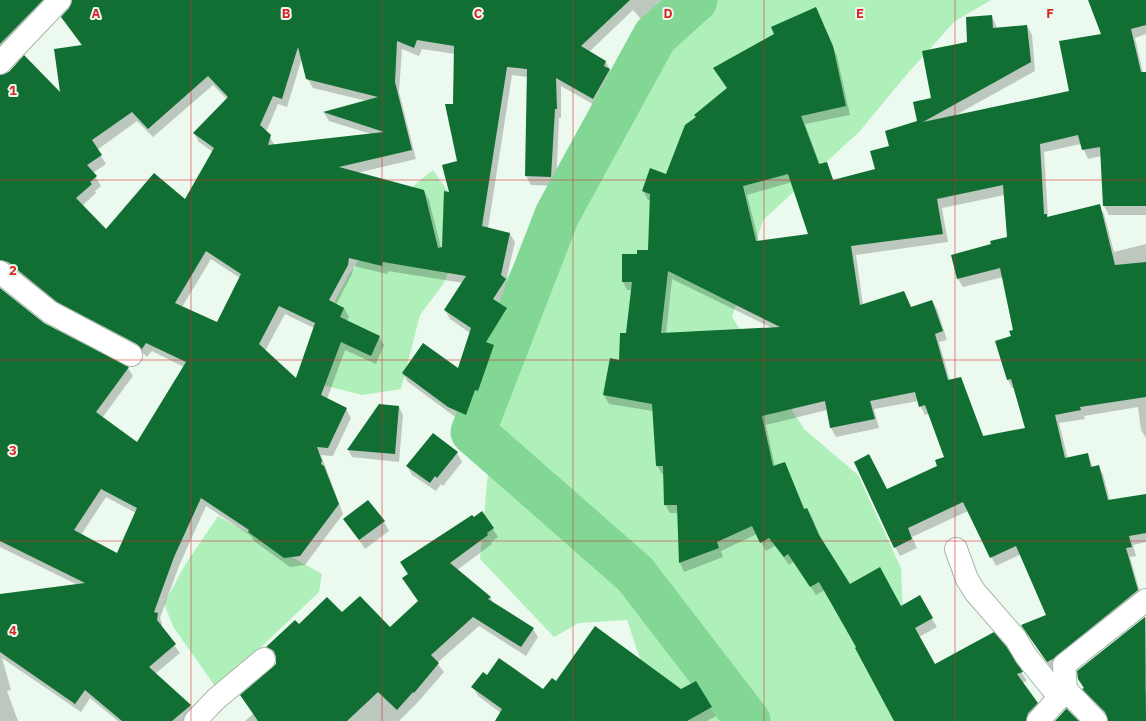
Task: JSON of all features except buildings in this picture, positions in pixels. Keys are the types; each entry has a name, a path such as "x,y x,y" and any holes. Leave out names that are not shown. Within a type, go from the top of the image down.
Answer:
{"street":[{"path":"0,63 60,0"},
{"path":"0,272 50,312 131,355"},
{"path":"956,549 967,579 975,592 1016,639 1026,656 1063,694 1096,721"},
{"path":"1038,721 1063,694 1064,665 1146,600"},
{"path":"194,721 216,699 264,659"}],"green space":[{"path":"667,0 991,0 955,21 908,73 859,132 763,220 732,317 804,429 858,475 901,568 907,707 902,721 661,721 627,620 579,623 554,637 480,559 506,279"},
{"path":"433,170 468,220 444,283 420,315 401,389 362,395 295,378 348,276 405,193"},
{"path":"218,516 322,574 319,592 217,689 174,628 164,604 185,565"}],"waterway":[{"path":"695,0 655,36 557,215 473,432 635,574 748,721"}]}
